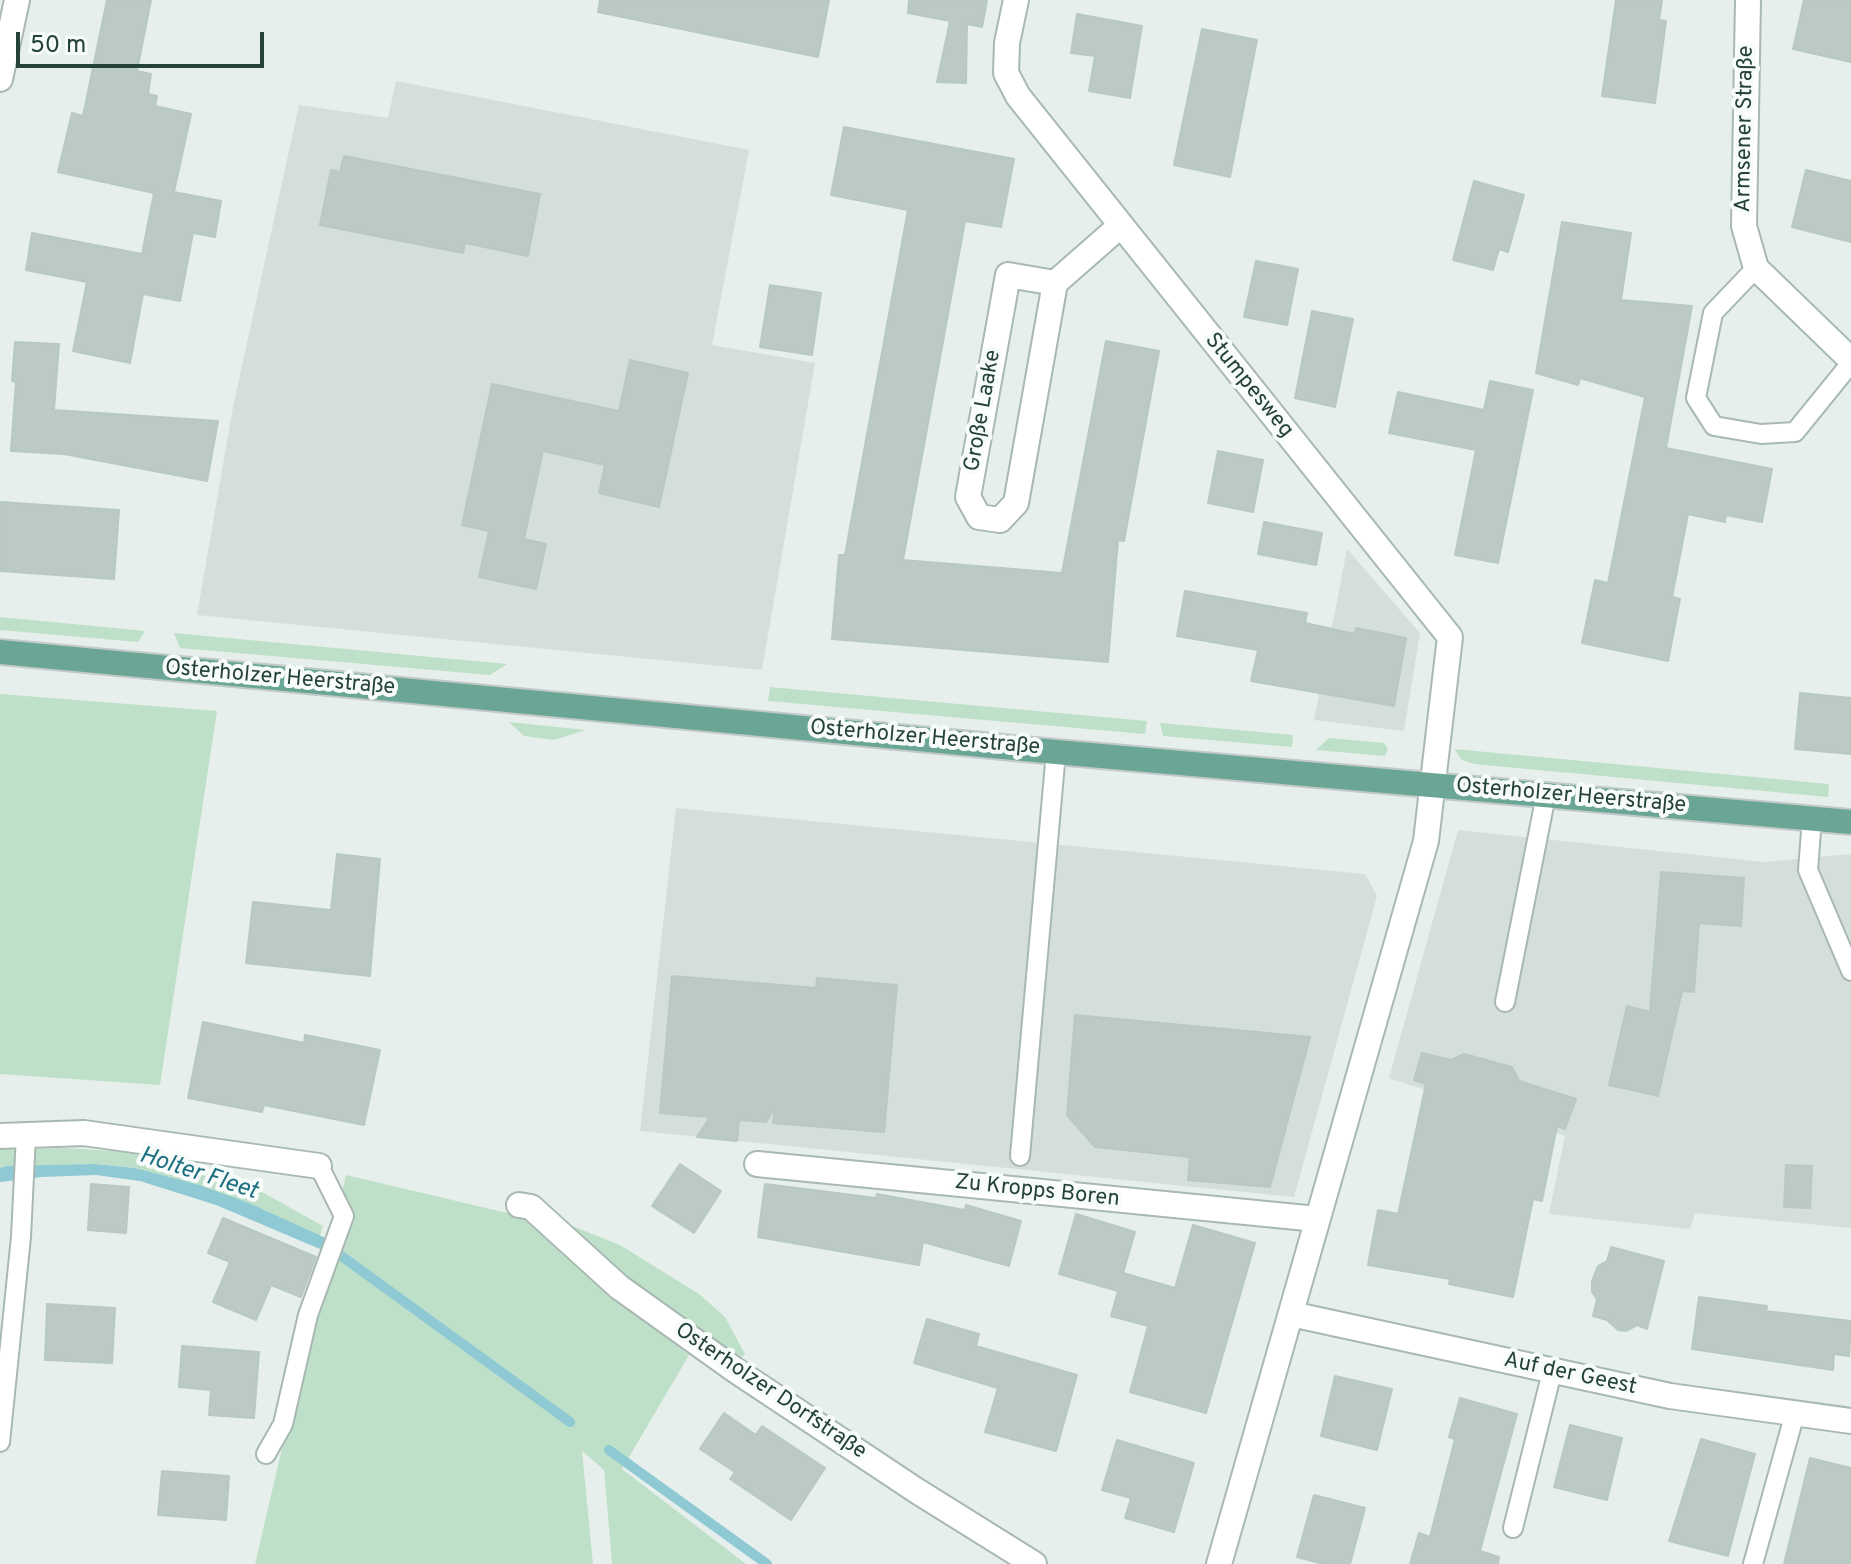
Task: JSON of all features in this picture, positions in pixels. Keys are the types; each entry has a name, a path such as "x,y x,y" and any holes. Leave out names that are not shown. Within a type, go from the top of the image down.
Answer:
{"main road":[{"name":"Osterholzer Heerstraße","path":"0,652 1056,752 1851,822"}],"street":[{"path":"0,79 17,0"},
{"name":"Stumpesweg","path":"1016,0 1007,43 1006,73 1018,96 1450,637 1432,784"},
{"name":"Armsener Straße","path":"1748,0 1744,226 1756,268 1851,362"},
{"path":"1055,283 1120,226"},
{"name":"Große Laake","path":"1008,275 1055,283 1016,503 1000,520 979,517 968,497 1008,275"},
{"path":"1219,1564 1426,841 1432,784"},
{"path":"0,1136 25,1147 84,1133 319,1166"},
{"name":"Zu Kropps Boren","path":"757,1164 1317,1219"},
{"name":"Osterholzer Dorfstraße","path":"519,1205 531,1207 619,1287 735,1370 917,1491 1034,1564"},
{"name":"Auf der Geest","path":"1291,1314 1670,1396 1851,1421"}],"lane":[{"path":"1756,268 1713,313 1696,398 1714,426 1761,434 1795,432 1851,362"},
{"path":"1020,1156 1056,752"},
{"path":"1505,1002 1546,795"},
{"path":"1812,819 1808,870 1851,971"},
{"path":"0,1442 21,1237 25,1147"},
{"path":"266,1454 283,1424 308,1315 344,1216 319,1166"},
{"path":"1513,1528 1552,1372"},
{"path":"1753,1564 1795,1413"}],"shaded area":[{"path":"396,81 749,150 712,345 815,363 762,670 197,615 233,407 299,105 388,118"},
{"path":"1347,549 1420,633 1404,731 1314,720"},
{"path":"676,808 1365,874 1377,896 1294,1197 640,1131"},
{"path":"1458,830 1764,862 1851,854 1851,1228 1695,1213 1690,1229 1549,1214 1565,1136 1389,1078"}],"green space":[{"path":"0,617 145,631 138,642 0,630"},
{"path":"174,633 507,664 490,675 180,648"},
{"path":"770,687 1147,721 1145,734 768,701"},
{"path":"0,694 217,711 160,1085 0,1074"},
{"path":"509,722 586,730 554,740 524,736"},
{"path":"1160,723 1293,735 1292,747 1163,736"},
{"path":"1329,738 1384,743 1388,749 1385,756 1316,750"},
{"path":"1454,749 1829,784 1828,797 1474,764 1462,760"},
{"path":"66,1148 128,1152 242,1181 323,1226 320,1236 249,1203 135,1168 95,1164 0,1168 0,1150"},
{"path":"346,1175 520,1216 588,1276 689,1355 622,1469 746,1564 612,1564 604,1470 582,1451 593,1564 255,1564"},
{"path":"562,1222 620,1245 699,1294 725,1317 745,1354 741,1358 694,1329 562,1229"}],"water":[{"path":"95,1164 135,1168 199,1185 249,1203 330,1240 327,1252 216,1205 140,1181 96,1175 0,1182 0,1168 7,1166"}],"building":[{"path":"107,0 151,0 137,71 151,74 148,94 157,96 155,106 191,114 174,192 221,201 215,237 193,233 180,301 143,294 130,363 73,351 87,282 26,270 32,233 142,254 154,193 58,172 72,113 83,116"},
{"path":"600,0 829,0 818,57 598,12"},
{"path":"909,0 987,0 982,27 967,24 966,83 937,82 950,21 908,13"},
{"path":"1616,0 1662,0 1659,20 1666,21 1655,103 1602,96"},
{"path":"1804,0 1851,0 1851,62 1793,49"},
{"path":"1077,14 1142,26 1130,98 1089,91 1095,56 1071,53"},
{"path":"1202,29 1257,40 1230,177 1174,165"},
{"path":"844,127 1014,159 1001,227 965,221 903,560 1062,573 1106,341 1159,351 1124,541 1118,540 1108,662 832,639 839,555 845,555 908,210 831,195"},
{"path":"344,156 540,194 528,256 465,243 463,253 320,225 331,170 340,172"},
{"path":"1806,170 1851,181 1851,242 1792,227"},
{"path":"1474,181 1524,195 1508,252 1499,249 1493,270 1453,260"},
{"path":"1562,222 1631,233 1621,300 1692,306 1666,448 1772,469 1762,522 1726,515 1725,522 1688,514 1672,597 1680,599 1668,661 1582,643 1595,580 1608,583 1645,397 1580,378 1578,385 1536,373"},
{"path":"1256,261 1298,269 1287,325 1244,317"},
{"path":"770,285 821,293 812,355 760,347"},
{"path":"1312,311 1353,319 1335,407 1295,398"},
{"path":"15,342 59,344 54,410 218,421 207,481 64,454 11,451 16,382 12,381"},
{"path":"630,360 688,373 659,507 599,493 605,465 543,451 524,539 546,544 536,589 479,577 489,531 462,525 492,384 619,411"},
{"path":"1490,381 1533,390 1498,563 1455,555 1476,450 1389,433 1398,392 1484,410"},
{"path":"1218,451 1263,460 1253,512 1208,503"},
{"path":"1,502 119,510 114,579 0,571"},
{"path":"1264,522 1322,533 1316,565 1258,554"},
{"path":"1185,591 1307,613 1305,623 1355,634 1356,628 1406,638 1394,706 1251,681 1258,650 1177,636"},
{"path":"1800,693 1851,698 1851,754 1795,749"},
{"path":"337,854 380,859 370,976 246,963 253,902 331,910"},
{"path":"1661,872 1744,878 1741,926 1699,923 1694,992 1682,991 1658,1096 1609,1085 1627,1006 1650,1012"},
{"path":"672,976 816,988 817,978 897,985 884,1132 773,1123 775,1108 766,1122 739,1120 737,1141 697,1137 710,1117 660,1113"},
{"path":"1075,1015 1310,1037 1270,1187 1188,1180 1190,1157 1095,1147 1067,1115"},
{"path":"203,1022 304,1043 305,1035 380,1050 364,1125 264,1105 262,1112 188,1098"},
{"path":"1422,1053 1451,1060 1464,1054 1512,1067 1519,1081 1576,1099 1565,1129 1557,1126 1542,1201 1533,1199 1513,1297 1449,1284 1450,1279 1368,1265 1378,1210 1398,1214 1426,1084 1414,1080"},
{"path":"680,1164 721,1191 694,1233 652,1206"},
{"path":"1786,1165 1812,1166 1810,1208 1784,1207"},
{"path":"91,1184 129,1187 126,1233 88,1230"},
{"path":"765,1184 876,1198 877,1194 965,1210 966,1205 1021,1221 1009,1266 923,1242 919,1265 758,1237"},
{"path":"1076,1214 1135,1232 1123,1273 1175,1288 1193,1225 1255,1243 1206,1413 1130,1392 1148,1326 1111,1316 1118,1291 1059,1274"},
{"path":"223,1218 316,1257 301,1297 271,1285 256,1320 213,1302 230,1262 208,1253"},
{"path":"1611,1247 1664,1261 1647,1329 1637,1325 1626,1331 1618,1330 1607,1320 1593,1316 1597,1299 1592,1292 1592,1281 1598,1266 1607,1261"},
{"path":"1699,1297 1767,1306 1766,1311 1851,1321 1849,1356 1834,1354 1833,1370 1692,1349"},
{"path":"47,1304 115,1308 112,1363 45,1360"},
{"path":"927,1319 979,1334 976,1346 1077,1375 1056,1451 985,1432 998,1388 914,1363"},
{"path":"182,1346 259,1352 254,1418 209,1415 211,1390 179,1387"},
{"path":"1335,1376 1392,1389 1377,1450 1321,1436"},
{"path":"1460,1398 1517,1414 1480,1551 1499,1557 1498,1564 1410,1564 1419,1533 1430,1537 1455,1439 1449,1437"},
{"path":"724,1413 756,1435 762,1426 825,1468 791,1520 730,1479 735,1472 700,1449"},
{"path":"1570,1425 1622,1438 1607,1500 1554,1487"},
{"path":"1701,1439 1755,1454 1728,1556 1669,1541"},
{"path":"1117,1440 1194,1463 1174,1532 1125,1518 1131,1498 1102,1490"},
{"path":"1810,1458 1851,1468 1851,1564 1784,1564"},
{"path":"162,1471 229,1476 226,1520 158,1515"},
{"path":"1314,1495 1365,1508 1350,1564 1323,1564 1297,1557"}],"waterway":[{"name":"Holter Fleet","path":"340,1255 570,1422"},
{"name":"Holter Fleet","path":"609,1450 767,1564"}]}
